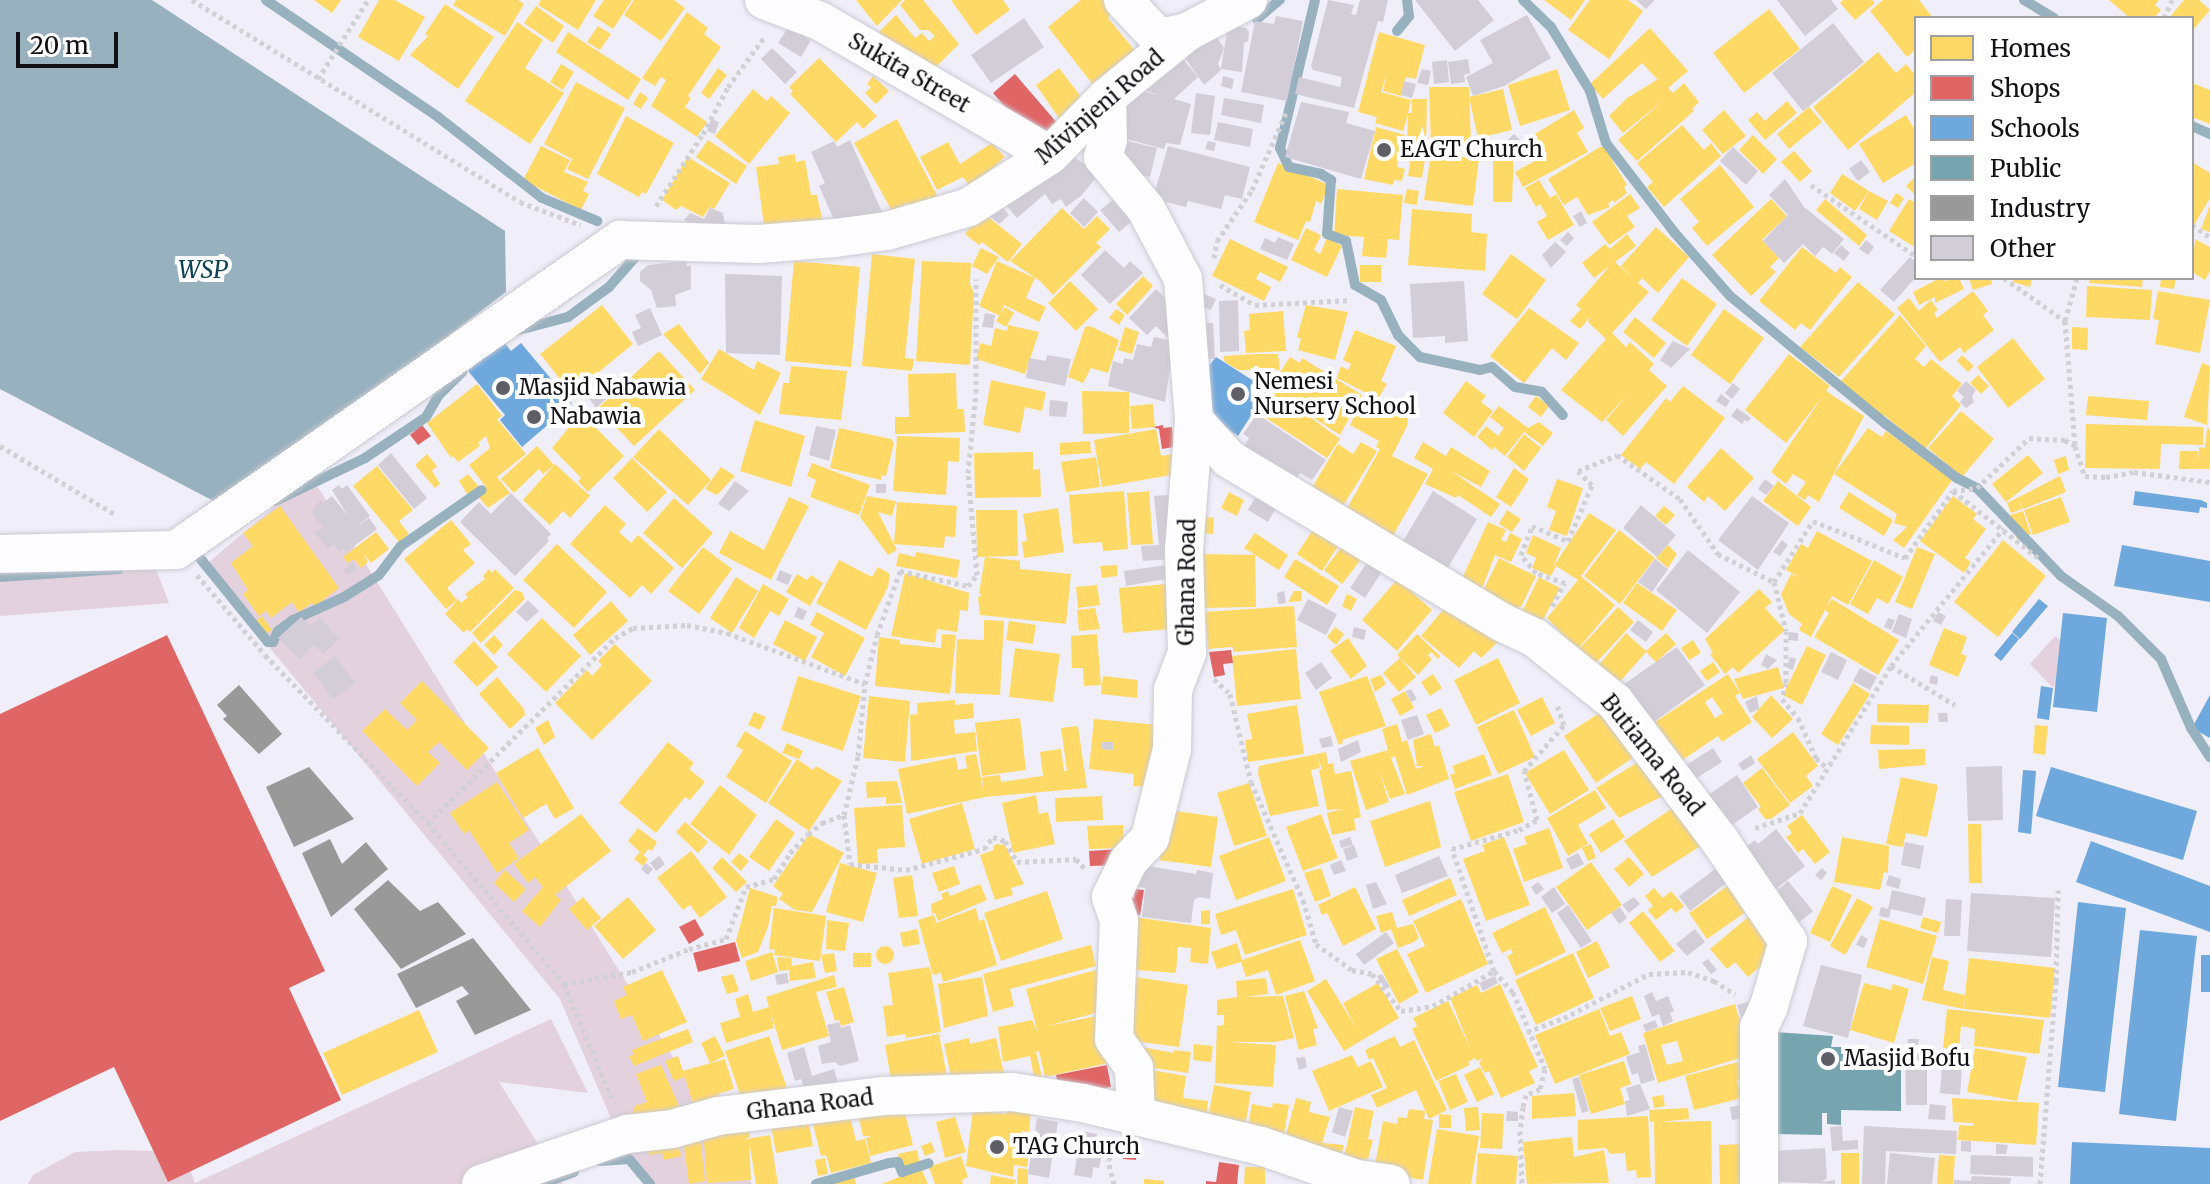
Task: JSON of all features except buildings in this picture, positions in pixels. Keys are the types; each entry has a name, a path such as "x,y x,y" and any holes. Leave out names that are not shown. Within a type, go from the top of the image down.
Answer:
{"street":[{"name":"Sukita Street","path":"764,0 820,21 1050,155"},
{"path":"1123,0 1159,38 1187,32"},
{"name":"Mivinjeni Road","path":"634,240 758,244 887,231 969,207 1050,155 1107,97 1187,32 1248,0"},
{"name":"Ghana Road","path":"1107,97 1108,140 1103,157 1146,209 1196,279 1194,420 1184,551 1187,653 1173,690 1172,749 1150,838 1128,862 1111,897 1119,920 1114,1039 1134,1068 1136,1116"},
{"path":"0,554 176,550 634,240"},
{"name":"Butiama Road","path":"1194,420 1229,459 1549,650 1615,702 1720,841 1788,941 1769,1006 1759,1027 1759,1184"},
{"name":"Ghana Road","path":"481,1184 627,1134 672,1129 718,1116 942,1092 1012,1092 1083,1103 1261,1146 1357,1179 1391,1184"}],"path":[{"path":"192,0 520,202 634,240 654,228 646,224 755,45 779,22 820,21"},
{"path":"318,79 368,0"},
{"path":"1286,113 1252,190 1217,241 1196,279 1255,305 1351,300"},
{"path":"1811,185 1914,255"},
{"path":"976,279 976,392 968,473 977,575 968,586 900,571 877,635 865,684 858,756 844,815 850,864 906,870 984,849 993,837 1005,841 1017,862 1076,859 1094,879"},
{"path":"2007,280 2065,321"},
{"path":"2076,280 2065,321 2075,446 2085,476 2106,477 2134,472 2210,482"},
{"path":"1827,768 1816,758 1798,718 1782,699 1786,683 1786,631 1774,582 1813,521 1905,558 1953,491 1977,488 2029,438 2065,440 2075,446"},
{"path":"0,446 122,518"},
{"path":"1522,1184 1520,1131 1523,1107 1526,1095 1540,1089 1545,1069 1527,1032 1513,992 1494,971 1452,849 1519,830 1537,820 1524,771 1564,725 1551,686 1555,665 1549,650 1565,583 1536,573 1521,555 1532,526 1568,541 1592,485 1578,471 1617,455 1680,499 1718,554 1774,582"},
{"path":"1953,491 2041,560"},
{"path":"1720,841 1800,813 1891,666 2004,528"},
{"path":"176,550 265,655 428,823 564,984 627,1134"},
{"path":"428,823 615,638 633,628 687,625 727,633 865,684"},
{"path":"1187,653 1230,694 1251,782 1303,900 1316,944 1352,970 1372,974 1401,1011 1433,1006 1494,971"},
{"path":"1891,666 1955,705"},
{"path":"564,984 632,972 689,949 726,939 746,887 774,879 790,853 808,834 822,823 844,815"},
{"path":"2040,1184 2056,981 2058,890"},
{"path":"1527,1032 1564,1018 1649,974 1688,972 1714,981 1737,995 1758,993 1769,1006"}],"shaded area":[{"path":"311,476 752,1184 644,1184 635,1175 560,999 203,567"},
{"path":"154,564 169,603 0,616 0,581"},
{"path":"2055,636 2076,651 2053,688 2030,664"},
{"path":"551,1019 588,1093 499,1082 563,1184 28,1184 33,1175 75,1152 119,1150 183,1152 195,1183"}],"water":[{"name":"WSP","path":"0,0 152,0 505,231 506,292 225,507 0,389"}],"waterway":[{"path":"266,0 438,117 542,198 597,221"},
{"path":"1257,19 1280,0"},
{"path":"1315,0 1280,148 1289,167 1321,174 1331,180 1327,234 1346,241 1355,285 1381,300 1398,335 1420,357 1480,370 1492,367 1515,387 1542,392 1563,415"},
{"path":"1397,31 1409,16 1407,0"},
{"path":"1523,0 1551,27 1590,91 1606,143 1674,232 1730,296 1886,424 1957,478 1977,488 2061,576 2118,616 2161,659 2191,728 2210,757"},
{"path":"2024,0 2051,16"},
{"path":"2194,127 2210,134"},
{"path":"515,331 568,317 609,287 638,254"},
{"path":"275,501 365,458 426,417 438,396 462,372"},
{"path":"190,556 195,552 268,642 273,642 278,631 293,620 344,597 379,575 401,546 482,490"},
{"path":"0,577 119,569"},
{"path":"600,1161 629,1159 650,1184"},
{"path":"816,1184 889,1163 898,1162 902,1172 929,1163"},
{"path":"541,1184 574,1172"}],"place":[{"name":"EAGT Church","path":"1384,150"},
{"name":"Masjid Nabawia","path":"503,388"},
{"name":"Nemesi Nursery School","path":"1238,394"},
{"name":"Nabawia","path":"534,417"},
{"name":"Masjid Bofu","path":"1828,1059"},
{"name":"TAG Church","path":"997,1147"}]}
